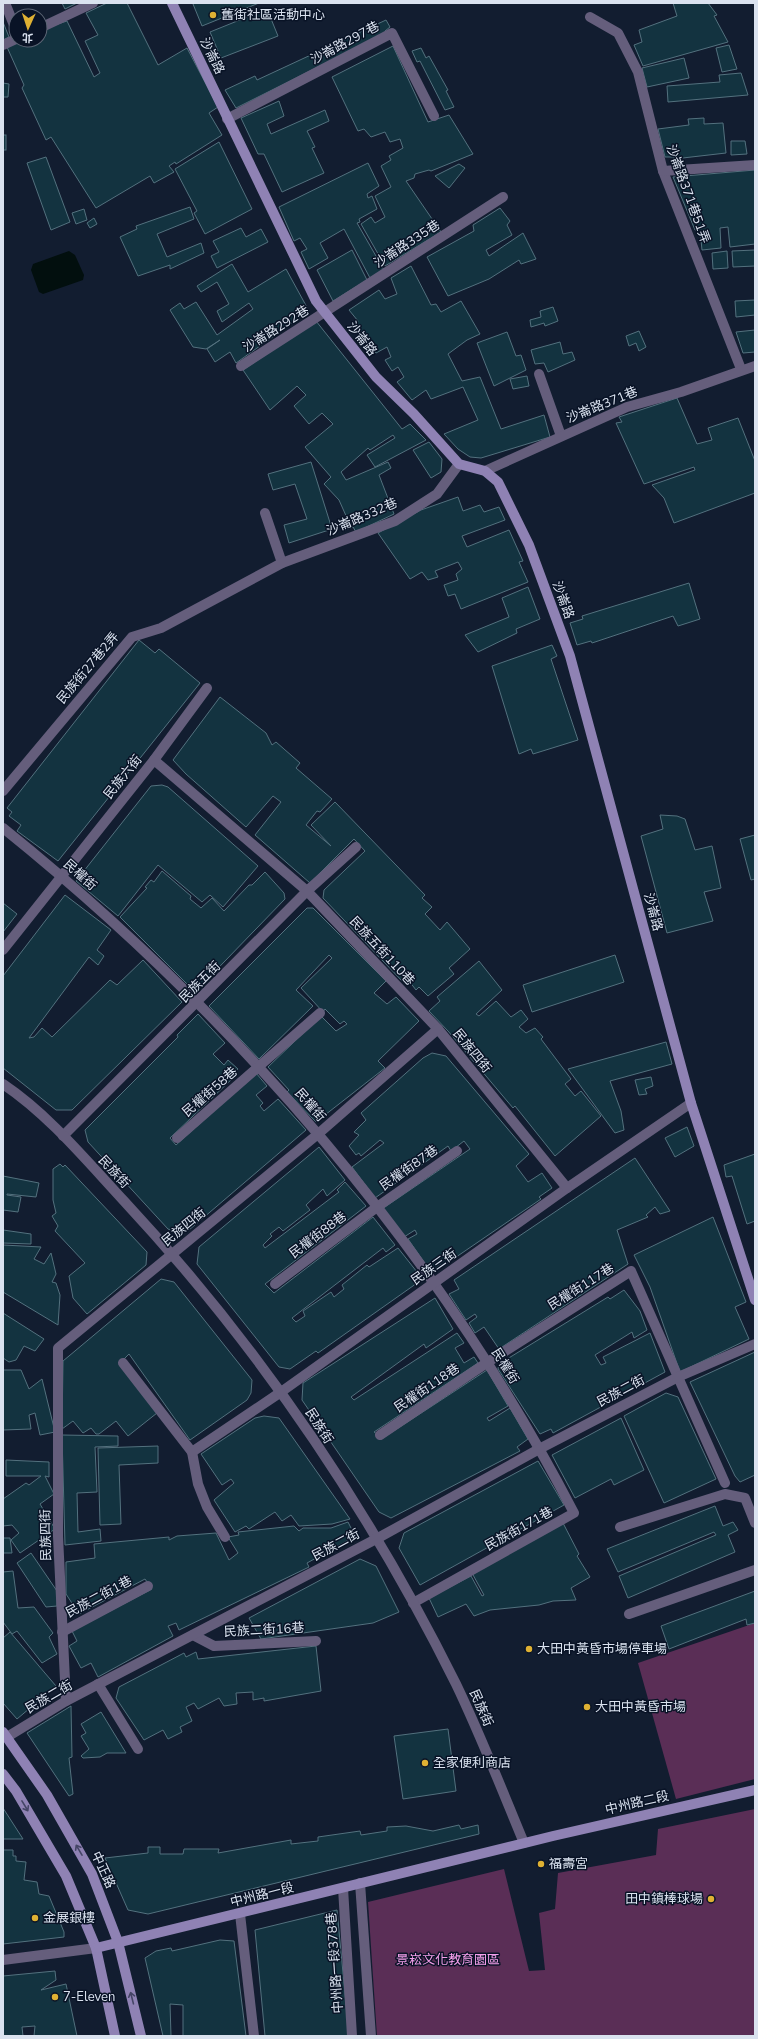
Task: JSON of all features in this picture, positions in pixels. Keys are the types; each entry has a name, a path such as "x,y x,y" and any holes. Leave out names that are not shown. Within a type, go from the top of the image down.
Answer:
{"street":[{"path":"48,24 93,3"},
{"name":"沙崙路","path":"172,3 316,301 376,378 414,414 459,464 485,471 498,482 529,545 570,656 691,1103 755,1300"},
{"name":"沙崙路371巷51弄","path":"590,17 618,33 638,72 663,171 741,369"},
{"name":"沙崙路297巷","path":"227,119 392,33 434,116"},
{"path":"663,171 755,165"},
{"name":"沙崙路335巷","path":"325,313 503,197"},
{"name":"沙崙路292巷","path":"241,366 325,313"},
{"name":"沙崙路371巷","path":"485,471 626,407 681,392 741,369 755,366"},
{"path":"539,374 561,436"},
{"name":"沙崙路332巷","path":"282,563 395,521 437,494 459,464"},
{"path":"265,514 282,563"},
{"name":"民族街27巷2弄","path":"3,791 132,637 160,628 282,563"},
{"path":"154,760 207,688"},
{"name":"民族六街","path":"3,950 61,875 154,760 307,891"},
{"name":"民權街","path":"3,828 61,875 197,1003 260,1067 318,1134 377,1207 434,1282 488,1362 541,1448"},
{"name":"民族五街","path":"63,1136 307,891 356,847"},
{"name":"民族五街110巷","path":"307,891 438,1029"},
{"name":"民權街58巷","path":"177,1138 320,1013"},
{"name":"民族四街","path":"66,1700 58,1536 58,1348 318,1134 438,1029 567,1188"},
{"name":"民族街","path":"3,1084 23,1097 63,1136 172,1253 281,1392 378,1538 413,1602 456,1685 524,1843"},
{"name":"民族三街","path":"192,1452 281,1392 567,1188 691,1103"},
{"name":"民權街87巷","path":"377,1207 457,1151"},
{"name":"民權街88巷","path":"275,1284 377,1207"},
{"name":"民權街117巷","path":"488,1362 631,1271 678,1377"},
{"name":"民族二街","path":"5,1734 66,1700 378,1538 541,1448 678,1377 755,1344"},
{"name":"民權街118巷","path":"380,1435 488,1362"},
{"path":"123,1363 192,1452 198,1484 207,1507 225,1537"},
{"path":"678,1377 725,1483"},
{"name":"民族街171巷","path":"413,1602 574,1513 541,1448"},
{"path":"620,1527 725,1494 745,1498 755,1523"},
{"path":"629,1614 755,1570"},
{"name":"民族二街1巷","path":"62,1632 148,1586"},
{"name":"民族二街16巷","path":"192,1635 214,1646 316,1641"},
{"path":"98,1684 138,1749"},
{"name":"中正路","path":"5,1734 47,1795 92,1874 118,1942 141,2036"},
{"path":"3,1774 16,1791 66,1876 96,1948 116,2036"},
{"name":"中州路二段","path":"524,1843 755,1790"},
{"name":"中州路一段","path":"3,1960 96,1948 240,1914 524,1843"},
{"path":"360,1883 372,2036"},
{"name":"中州路一段378巷","path":"343,1888 352,2036"},
{"path":"240,1914 254,2036"}],"green space":[{"path":"755,1623 755,1779 676,1799 638,1663"},
{"name":"景崧文化教育園區","path":"755,1809 755,2036 377,2036 368,1902 504,1869 529,1971 545,1970 539,1913 555,1909 558,1873 656,1855 658,1829"}],"shaded area":[{"path":"69,251 75,255 84,275 83,280 43,294 39,292 31,270 33,264"}],"building":[{"path":"62,3 77,3 65,9"},
{"path":"107,3 127,3 158,65 187,48 218,107 209,113 222,135 176,164 175,162 169,166 174,172 154,183 150,176 96,208 51,137 46,140 22,88 24,85 7,47 48,48 48,27 67,21 94,77 100,73 85,41 98,35 86,13"},
{"name":"舊街社區活動中心","path":"259,3 202,26 193,4"},
{"path":"673,3 708,3 717,15 714,16 728,42 643,66 634,45 642,42 639,30 677,16"},
{"path":"267,9 278,36 221,58 210,32"},
{"path":"386,20 390,27 385,31 386,33 236,108 225,90 255,76 257,80"},
{"path":"3,22 8,38 3,40"},
{"path":"729,45 737,69 722,72 716,48"},
{"path":"393,46 428,122 449,115 473,154 431,171 429,170 415,174 414,178 406,181 441,232 385,266 361,224 371,217 375,223 385,217 375,196 391,187 381,166 391,160 389,156 403,148 400,139 390,142 385,132 371,137 364,129 358,131 332,77"},
{"path":"421,48 426,58 429,56 448,90 446,91 454,107 445,110 420,61 417,62 412,51"},
{"path":"684,58 689,78 647,87 642,68"},
{"path":"741,73 748,95 668,102 667,86 720,82 719,75"},
{"path":"3,83 9,84 8,97 3,97"},
{"path":"279,101 284,116 267,124 271,134 325,110 329,121 307,131 315,147 312,148 324,173 282,192 264,154 258,154 241,118"},
{"path":"704,118 704,124 723,123 726,153 674,159 674,157 665,157 658,129 689,125 688,119"},
{"path":"3,135 6,135 6,150 3,150"},
{"path":"731,141 745,141 747,154 731,155"},
{"path":"219,142 252,209 205,234 194,213 197,211 175,169"},
{"path":"46,157 70,222 51,230 27,163"},
{"path":"368,163 379,186 367,194 368,198 372,196 377,209 359,219 360,222 357,223 384,270 370,278 344,229 320,243 328,258 309,269 301,252 307,249 300,238 294,241 279,207"},
{"path":"459,164 465,168 449,188 435,176"},
{"path":"755,170 755,244 730,247 728,227 720,228 721,248 702,250 700,230 695,230 673,177"},
{"path":"190,207 194,219 157,234 167,257 201,243 204,253 170,269 170,265 138,276 120,237 137,229 136,226"},
{"path":"500,208 510,221 507,225 512,235 486,250 489,256 523,233 536,259 521,264 519,260 489,279 448,296 427,257 474,231 473,225"},
{"path":"84,209 87,220 76,224 72,213"},
{"path":"94,218 97,224 90,228 87,223"},
{"path":"241,228 246,237 261,229 268,242 217,268 211,256 219,252 213,241"},
{"path":"352,250 367,280 333,301 317,270"},
{"path":"755,250 755,266 733,267 732,251"},
{"path":"727,251 728,268 713,269 712,253"},
{"path":"232,264 248,292 286,269 309,311 236,363 230,352 215,362 207,349 220,340 206,349 193,347 170,310 180,303 184,309 196,302 217,335 253,309 249,303 222,322 217,311 229,304 217,282 201,292 197,286"},
{"path":"411,266 431,305 436,304 441,312 461,301 480,334 467,340 448,354 462,381 480,377 501,429 544,415 550,437 481,458 470,457 458,449 444,434 478,420 463,387 431,399 426,390 412,400 397,382 404,377 398,367 392,371 385,360 391,357 387,347 376,353 356,324 358,321 349,310 379,290 385,299 397,294 391,278"},
{"path":"755,300 755,315 736,317 735,301"},
{"path":"553,307 558,321 545,326 544,323 531,327 530,320 541,317 540,311"},
{"path":"316,321 402,429 410,424 426,440 375,467 367,455 395,438 393,435 370,450 368,448 341,472 346,480 388,462 391,468 379,475 394,514 356,532 353,527 343,531 340,522 347,518 339,500 324,484 331,477 305,447 333,424 322,413 309,424 294,406 306,395 297,386 270,410 243,370"},
{"path":"755,330 755,352 743,353 736,332"},
{"path":"639,331 646,347 639,351 636,343 629,346 626,336"},
{"path":"507,332 516,356 521,355 526,370 494,386 477,343"},
{"path":"560,342 563,354 572,352 575,360 548,372 544,363 535,364 531,350"},
{"path":"527,376 529,386 513,389 510,379"},
{"path":"677,398 697,444 712,440 708,428 738,418 755,461 755,493 674,523 664,498 652,485 695,470 694,467 644,484 616,423 622,422 619,417"},
{"path":"429,442 442,459 441,472 431,478 413,450"},
{"path":"311,462 332,529 289,543 284,525 307,519 295,484 273,490 268,474"},
{"path":"458,497 463,511 480,505 484,512 499,507 505,520 462,536 467,547 509,530 523,561 519,562 528,582 461,609 455,594 448,596 444,585 458,580 456,574 462,569 458,562 435,571 438,577 428,580 422,572 410,579 378,533 421,510"},
{"path":"689,583 700,619 678,626 673,616 592,643 591,641 577,645 570,623 583,619 582,616"},
{"path":"528,587 540,619 516,629 517,633 478,652 465,635 509,617 502,598"},
{"path":"139,640 155,653 159,649 200,683 58,861 17,831 21,825 9,816 12,812 7,808"},
{"path":"552,645 557,656 551,659 578,740 533,754 531,749 519,754 492,666"},
{"path":"220,697 266,733 272,745 276,742 300,763 296,768 332,799 320,812 317,811 306,825 331,846 311,825 335,802 425,895 422,898 432,907 425,914 440,930 447,922 470,949 449,968 454,974 428,996 419,987 416,990 406,977 403,982 323,898 324,890 365,851 354,839 310,883 255,835 281,802 273,796 246,827 186,774 173,760"},
{"path":"162,785 168,787 258,866 223,907 210,895 202,902 158,865 118,916 76,881 151,786"},
{"path":"660,815 677,816 685,819 695,850 712,846 721,888 704,892 713,921 667,933 641,836 663,829"},
{"path":"755,835 755,879 751,880 740,839"},
{"path":"162,871 191,896 190,899 201,908 212,898 224,911 249,885 252,885 265,872 284,893 285,899 195,992 120,917 147,888 145,887 151,880 154,882"},
{"path":"65,895 111,930 97,950 104,956 98,965 89,957 29,1038 34,1037 42,1028 52,1037 110,980 117,985 143,960 182,1002 72,1110 56,1110 3,1068 3,976"},
{"path":"3,903 17,914 3,932"},
{"path":"307,908 313,908 386,981 374,993 387,1004 396,997 419,1021 378,1061 385,1068 316,1122 287,1092 289,1090 268,1067 321,1016 336,1031 347,1024 344,1021 340,1024 325,1009 323,1012 301,988 332,958 329,955 296,990 313,1006 259,1059 209,1006"},
{"path":"615,955 624,982 532,1012 523,985"},
{"path":"479,961 502,990 476,1014 479,1016 496,1001 511,1017 521,1010 528,1019 519,1027 526,1033 535,1028 543,1037 541,1039 571,1079 565,1084 575,1096 581,1091 601,1116 555,1156 515,1106 513,1108 448,1031 429,1011 440,1001 437,997"},
{"path":"198,1014 225,1043 213,1054 224,1065 228,1060 238,1069 231,1075 233,1078 170,1138 176,1145 256,1073 267,1086 256,1095 263,1103 260,1106 264,1111 278,1099 306,1130 189,1230 175,1232 168,1229 88,1142 85,1130 178,1037 177,1035"},
{"path":"666,1042 672,1064 610,1081 621,1111 624,1130 615,1133 568,1069"},
{"path":"432,1053 446,1056 529,1154 516,1166 528,1182 542,1173 552,1188 539,1197 541,1199 443,1266 441,1264 431,1272 408,1239 417,1234 415,1230 404,1237 382,1209 470,1149 464,1141 451,1151 448,1146 375,1198 352,1167 384,1143 380,1140 361,1156 359,1153 356,1155 349,1146 359,1135 354,1132 366,1120 361,1113 423,1058"},
{"path":"651,1077 653,1086 645,1089 647,1094 639,1095 635,1080"},
{"path":"687,1127 694,1146 675,1157 665,1138"},
{"path":"319,1147 345,1180 327,1196 323,1189 306,1205 310,1210 283,1231 279,1227 270,1234 272,1236 263,1245 265,1248 339,1192 337,1190 345,1182 366,1206 265,1284 274,1293 373,1217 395,1245 386,1252 383,1248 292,1318 296,1322 305,1316 303,1311 331,1292 334,1297 344,1289 342,1285 367,1265 369,1267 398,1248 421,1277 420,1281 318,1353 316,1351 290,1369 279,1367 197,1264 199,1247"},
{"path":"755,1154 755,1221 747,1224 732,1176 726,1177 724,1165"},
{"path":"635,1158 670,1211 660,1214 655,1207 646,1215 648,1217 617,1230 628,1264 499,1349 484,1327 475,1333 469,1323 477,1317 475,1314 466,1320 449,1294 459,1289 454,1280"},
{"path":"60,1164 63,1167 65,1165 147,1252 146,1265 87,1314 73,1298 69,1276 85,1263 55,1231 58,1226 52,1216 56,1213 53,1200 53,1169"},
{"path":"3,1176 39,1183 36,1197 7,1194 21,1197 18,1212 3,1210"},
{"path":"713,1217 746,1302 735,1307 749,1339 680,1372 650,1287 634,1255"},
{"path":"3,1230 31,1234 31,1244 3,1243"},
{"path":"3,1245 41,1247 34,1259 44,1264 51,1253 56,1274 52,1282 56,1283 60,1295 58,1325 3,1292"},
{"path":"161,1279 174,1282 252,1380 251,1393 247,1400 190,1440 129,1354 119,1364 157,1413 128,1436 116,1421 99,1434 96,1434 91,1428 83,1433 73,1421 62,1429 63,1361"},
{"path":"624,1290 640,1311 647,1330 634,1338 632,1332 595,1355 601,1365 606,1363 603,1357 650,1333 665,1372 553,1433 551,1429 540,1434 498,1369 499,1364 608,1297 610,1299"},
{"path":"435,1298 453,1329 426,1348 424,1344 351,1397 354,1400 457,1333 464,1343 455,1348 464,1363 474,1357 478,1363 374,1432 383,1438 487,1370 508,1406 487,1418 489,1421 510,1408 528,1439 517,1447 520,1451 391,1518 379,1512 302,1400 303,1383"},
{"path":"3,1313 44,1339 35,1351 24,1346 16,1360 9,1362 3,1358"},
{"path":"755,1352 755,1475 740,1482 735,1476 690,1382"},
{"path":"3,1370 21,1370 29,1389 42,1379 55,1432 40,1435 35,1413 29,1415 31,1429 3,1430"},
{"path":"666,1393 678,1397 716,1479 664,1503 624,1416"},
{"path":"264,1416 279,1418 350,1519 332,1524 299,1526 291,1515 282,1521 275,1512 249,1529 246,1526 235,1532 214,1500 234,1483 231,1479 222,1485 201,1454 255,1418"},
{"path":"621,1418 644,1470 614,1485 611,1479 575,1498 552,1455"},
{"path":"62,1435 118,1436 118,1446 95,1447 97,1492 77,1493 78,1532 100,1529 101,1541 65,1545"},
{"path":"158,1446 158,1463 119,1465 121,1524 100,1525 98,1448"},
{"path":"6,1460 49,1462 49,1477 45,1476 54,1494 40,1504 55,1529 20,1553 11,1540 19,1533 12,1525 3,1526 3,1499 26,1483 29,1485 41,1476 6,1476"},
{"path":"538,1461 564,1505 420,1585 399,1548 404,1533"},
{"path":"715,1506 723,1526 733,1522 738,1530 728,1535 735,1552 628,1598 619,1576 716,1535 714,1532 618,1572 607,1549"},
{"path":"348,1522 352,1530 347,1541 307,1563 309,1567 179,1630 176,1623 168,1626 173,1636 98,1677 91,1663 81,1668 69,1646 77,1641 72,1631 152,1589 145,1579 79,1614 66,1594 66,1562 95,1558 94,1544 169,1537 169,1540 177,1536 216,1533 229,1560 238,1553 228,1537 239,1535 238,1532 294,1526 299,1531 303,1528 331,1528"},
{"path":"563,1523 579,1554 577,1556 590,1577 571,1588 576,1600 553,1601 539,1605 490,1610 474,1616 466,1604 438,1617 429,1598 471,1576 482,1596 484,1595 472,1573"},
{"path":"3,1538 10,1538 12,1553 3,1553"},
{"path":"31,1553 57,1591 57,1606 46,1607 17,1563"},
{"path":"360,1559 376,1566 399,1612 373,1623 261,1639 249,1618"},
{"path":"13,1571 18,1608 34,1607 53,1633 49,1637 57,1654 42,1663 17,1631 12,1634 3,1622 3,1572"},
{"path":"755,1591 755,1623 747,1625 746,1619 669,1649 661,1626"},
{"path":"10,1632 56,1686 17,1719 3,1703 3,1638"},
{"path":"316,1646 321,1691 264,1701 264,1698 253,1700 253,1692 236,1693 237,1704 224,1706 219,1698 198,1709 194,1703 186,1707 192,1721 180,1727 182,1732 168,1739 163,1730 144,1740 116,1698 119,1687 184,1653 186,1657 196,1652 198,1659"},
{"path":"71,1706 72,1757 69,1758 73,1794 69,1796 27,1733"},
{"path":"101,1712 126,1753 107,1753 100,1757 83,1758 81,1756 89,1749 81,1736 86,1733 81,1724"},
{"name":"全家便利商店","path":"448,1729 456,1791 403,1799 394,1736"},
{"path":"3,1808 23,1839 3,1839"},
{"path":"459,1825 461,1829 478,1825 479,1834 148,1914 128,1910 105,1858 148,1853 148,1847 160,1847 160,1854 183,1854 184,1849 219,1849 218,1853 291,1840 291,1844 318,1841 318,1837 360,1831 361,1835 387,1831 387,1827 406,1826 433,1831"},
{"path":"3,1850 13,1850 13,1856 16,1856 16,1861 26,1862 24,1880 37,1882 39,1894 49,1896 64,1932 64,1937 3,1944"},
{"path":"337,1910 349,2036 265,2036 255,1930"},
{"path":"220,1940 234,1941 246,2036 183,2036 183,2005 170,2004 171,2036 163,2036 145,1958 156,1951 171,1948 172,1951"},
{"path":"55,1971 56,1980 41,1990 66,1984 77,2036 34,2036 35,2026 22,2027 23,2036 3,2036 3,1976"}],"place":[{"name":"舊街社區活動中心","path":"213,15"},
{"name":"大田中黃昏市場停車場","path":"529,1649"},
{"name":"大田中黃昏市場","path":"587,1707"},
{"name":"全家便利商店","path":"425,1763"},
{"name":"福壽宮","path":"541,1864"},
{"name":"田中鎮棒球場","path":"711,1899"},
{"name":"金展銀樓","path":"35,1918"},
{"name":"7-Eleven","path":"55,1997"}]}
